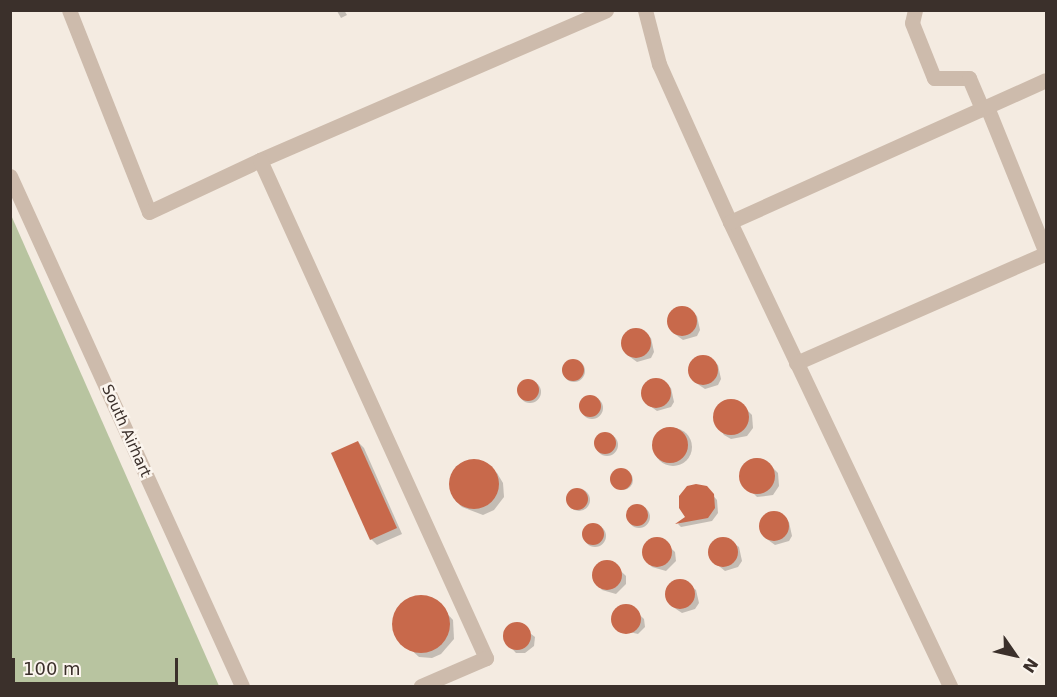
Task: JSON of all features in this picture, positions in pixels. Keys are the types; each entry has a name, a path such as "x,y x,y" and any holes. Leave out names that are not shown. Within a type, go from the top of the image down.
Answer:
{"street":[{"path":"69,10 149,212 260,160 606,10"},
{"path":"645,10 659,64 730,222 950,687"},
{"path":"796,363 1046,253 985,108 969,78 934,78 912,22 915,10"},
{"path":"730,222 1047,80"},
{"path":"260,160 486,658 421,687"},
{"name":"South Airhart","path":"10,177 242,687"}],"green space":[{"path":"11,215 219,686 11,686"}],"building":[{"path":"682,306 693,310 697,321 693,332 682,336 671,332 667,321 671,310"},
{"path":"636,328 647,332 651,343 647,354 636,358 625,354 621,343 625,332"},
{"path":"703,355 714,359 718,370 714,381 703,385 692,381 688,370 692,359"},
{"path":"573,359 581,362 584,370 581,378 573,381 565,378 562,370 565,362"},
{"path":"656,378 667,382 671,393 667,404 656,408 645,404 641,393 645,382"},
{"path":"528,379 536,382 539,390 536,398 528,401 520,398 517,390 520,382"},
{"path":"590,395 598,398 601,406 598,414 590,417 582,414 579,406 582,398"},
{"path":"731,399 744,404 749,417 744,430 731,435 718,430 713,417 718,404"},
{"path":"670,427 683,432 688,445 683,458 670,463 657,458 652,445 657,432"},
{"path":"605,432 613,435 616,443 613,451 605,454 597,451 594,443 597,435"},
{"path":"358,441 397,528 370,540 331,453"},
{"path":"757,458 770,463 775,476 770,489 757,494 744,489 739,476 744,463"},
{"path":"474,459 492,466 499,484 492,502 474,509 456,502 449,484 456,466"},
{"path":"621,468 629,471 632,479 629,487 621,490 613,487 610,479 613,471"},
{"path":"696,484 707,486 714,494 715,508 708,518 675,524 685,517 679,508 679,496 687,486"},
{"path":"577,488 585,491 588,499 585,507 577,510 569,507 566,499 569,491"},
{"path":"637,504 645,507 648,515 645,523 637,526 629,523 626,515 629,507"},
{"path":"774,511 785,515 789,526 785,537 774,541 763,537 759,526 763,515"},
{"path":"593,523 601,526 604,534 601,542 593,545 585,542 582,534 585,526"},
{"path":"657,537 668,541 672,552 668,563 657,567 646,563 642,552 646,541"},
{"path":"723,537 734,541 738,552 734,563 723,567 712,563 708,552 712,541"},
{"path":"607,560 618,564 622,575 618,586 607,590 596,586 592,575 596,564"},
{"path":"680,579 691,583 695,594 691,605 680,609 669,605 665,594 669,583"},
{"path":"421,595 432,597 445,608 450,624 448,635 437,648 421,653 410,651 397,640 392,624 394,613 405,600"},
{"path":"626,604 637,608 641,619 637,630 626,634 615,630 611,619 615,608"},
{"path":"517,622 527,626 531,636 527,646 517,650 507,646 503,636 507,626"}]}
